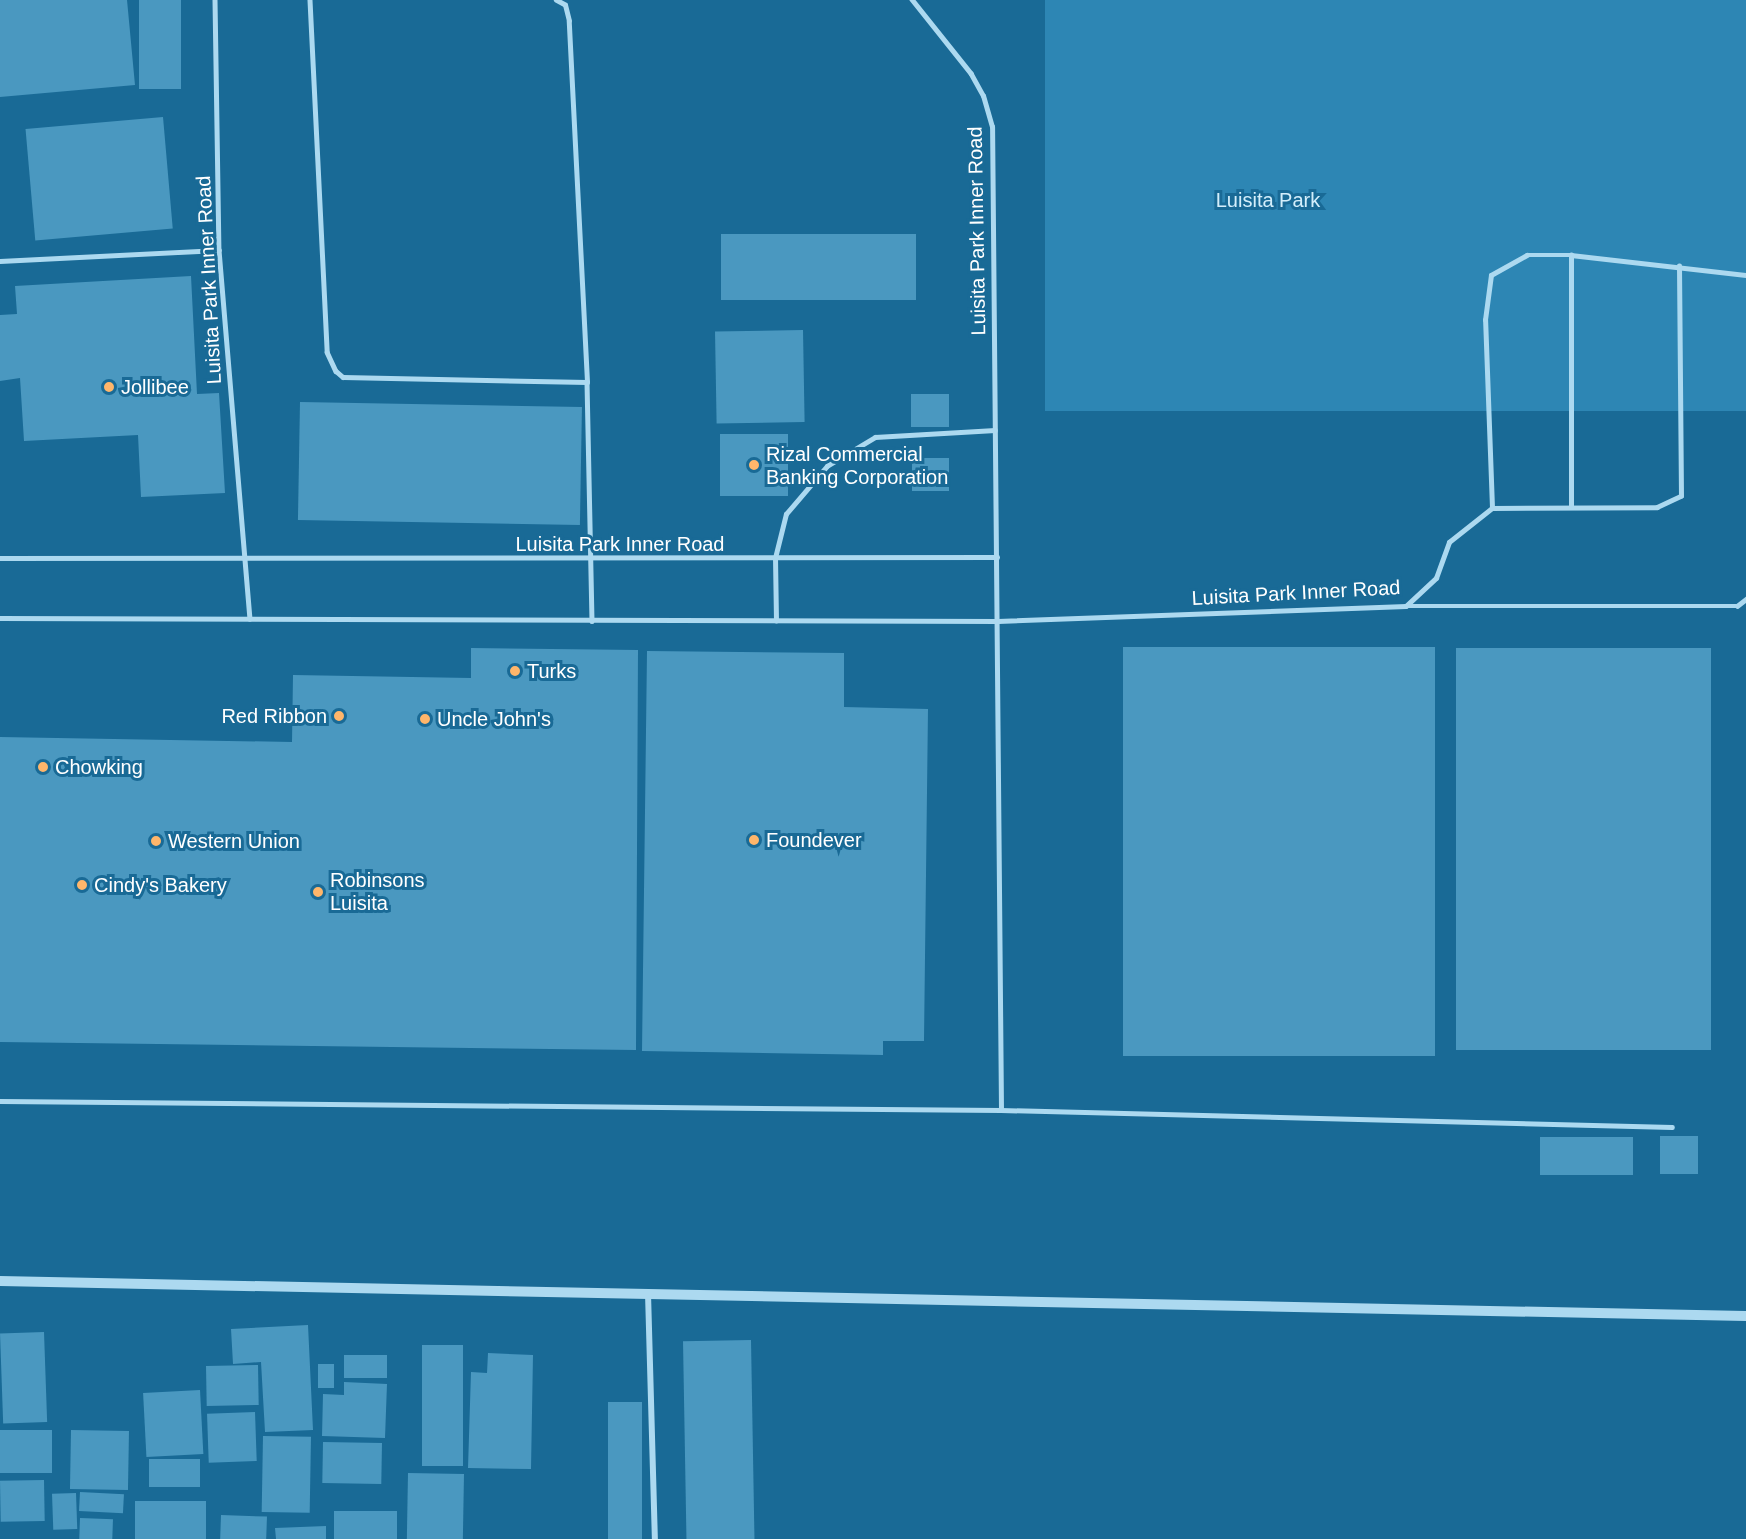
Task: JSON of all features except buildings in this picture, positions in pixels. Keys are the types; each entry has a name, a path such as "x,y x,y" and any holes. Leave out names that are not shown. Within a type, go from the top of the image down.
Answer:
{"street":[{"path":"0,1281 1746,1316"},
{"path":"648,1293 655,1539"}],"lane":[{"name":"Luisita Park Inner Road","path":"215,0 219,250 250,619"},
{"path":"310,0 327,352 336,371 343,376 587,382"},
{"path":"556,0 565,4 569,21 587,382 592,621"},
{"name":"Luisita Park Inner Road","path":"912,0 971,74 983,96 992,128 998,621"},
{"path":"0,261 219,250"},
{"path":"1679,266 1681,496 1657,507 1571,505 1492,508 1485,320 1491,275 1527,255 1572,255 1679,266 1740,273 1746,275"},
{"path":"1571,505 1572,255"},
{"path":"776,621 775,558 786,514 827,466 848,450 875,436 995,430"},
{"name":"Luisita Park Inner Road","path":"0,618 998,621 1406,606 1436,578 1449,542 1492,508"},
{"name":"Luisita Park Inner Road","path":"0,558 592,560 997,557"},
{"path":"1406,606 1737,606 1746,599"},
{"path":"998,621 1001,1110"},
{"path":"0,1101 1001,1110 1672,1127"}],"green space":[{"name":"Luisita Park","path":"1045,0 1746,0 1746,411 1045,411"}],"place":[{"name":"Jollibee","path":"109,387"},
{"name":"Rizal Commercial Banking Corporation","path":"754,465"},
{"name":"Turks","path":"515,671"},
{"name":"Red Ribbon","path":"339,716"},
{"name":"Uncle John's","path":"425,719"},
{"name":"Chowking","path":"43,767"},
{"name":"Foundever","path":"754,840"},
{"name":"Western Union","path":"156,841"},
{"name":"Cindy's Bakery","path":"82,885"},
{"name":"Robinsons Luisita","path":"318,892"}]}
